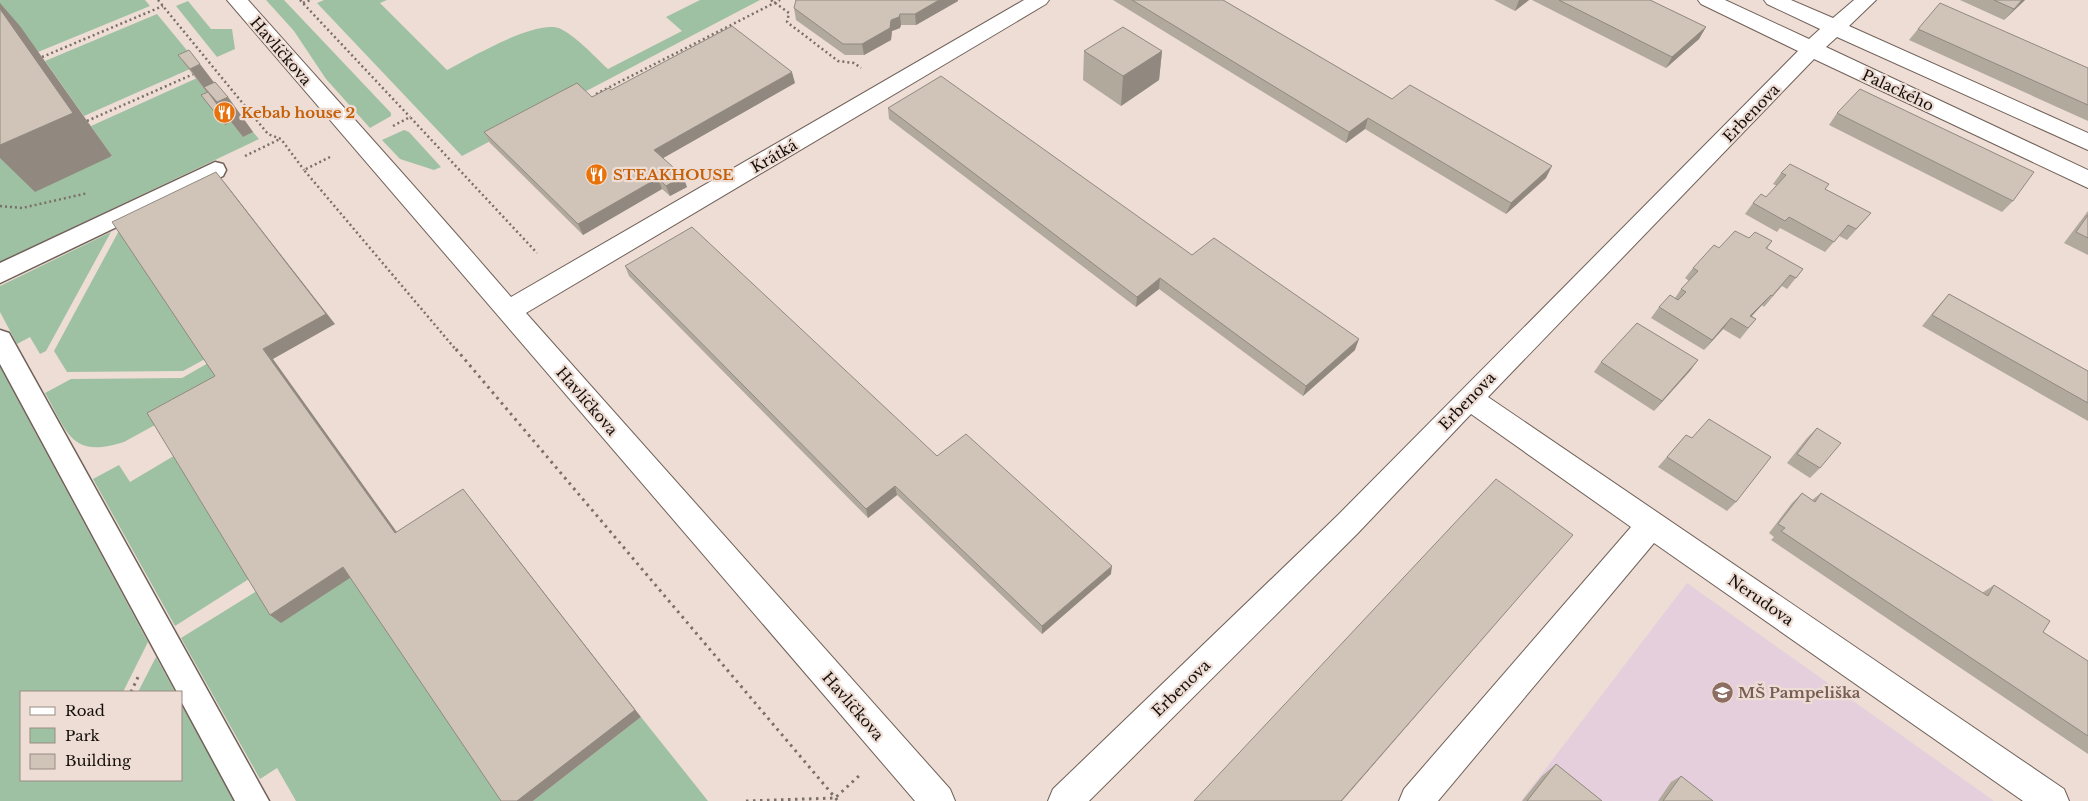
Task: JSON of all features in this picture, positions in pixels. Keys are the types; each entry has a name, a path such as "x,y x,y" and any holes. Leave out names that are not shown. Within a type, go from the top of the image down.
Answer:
{"street":[{"name":"Havlíčkova","path":"237,0 938,801"},
{"name":"Krátká","path":"508,310 1039,0"},
{"name":"Palackého","path":"1708,0 2088,180"},
{"path":"1774,0 2088,142"},
{"name":"Erbenova","path":"1065,801 1348,524 1469,398 1729,136 1812,48 1866,0"},
{"name":"Nerudova","path":"1469,398 2052,801"},
{"path":"1416,801 1652,524"}],"lane":[{"path":"0,274 215,170"},
{"path":"0,340 253,801"}],"path":[{"path":"158,0 268,134 281,139 304,170 836,799"},
{"path":"300,0 562,280"},
{"path":"303,3 310,0"},
{"path":"771,0 789,13 788,22 838,61 854,63 889,89"},
{"path":"596,94 780,0"},
{"path":"42,57 163,6"},
{"path":"87,121 203,70"},
{"path":"385,130 410,117"},
{"path":"304,170 338,153"},
{"path":"0,206 22,208 88,193"},
{"path":"746,801 836,799 890,748"}],"shaded area":[{"name":"MŠ Pampeliška","path":"1687,583 1994,801 1521,801"}],"green space":[{"path":"0,0 145,0 150,6 38,52 0,34"},
{"path":"266,0 284,0 391,113 391,116 370,128 326,79 294,31"},
{"path":"324,0 387,0 380,3 447,70 504,41 536,29 550,27 561,29 573,37 608,69 682,31 666,17 700,0 760,0 462,156 317,3"},
{"path":"188,1 211,29 232,29 235,49 217,57 176,6"},
{"path":"157,14 199,65 84,116 45,61"},
{"path":"206,74 231,122 243,137 253,132 259,139 0,262 0,136 112,157 91,126"},
{"path":"404,130 409,132 441,167 434,170 400,159 382,140"},
{"path":"221,179 225,183 123,233 207,358 183,371 67,372 54,351 121,227"},
{"path":"111,232 46,351 40,354 30,337 17,344 0,312 0,286"},
{"path":"210,362 226,386 124,442 106,446 93,447 82,445 73,439 66,431 45,393 71,379 182,378"},
{"path":"0,367 148,642 124,691 20,691 20,781 182,781 182,706 234,801 0,801"},
{"path":"177,454 252,577 175,626 93,479 119,465 130,482"},
{"path":"353,576 506,801 296,801 277,768 260,779 181,638 260,589"},
{"path":"156,657 174,691 139,691"},
{"path":"641,717 708,801 533,801"}],"building":[{"path":"796,0 939,0 915,14 900,14 899,17 891,20 890,28 862,44 843,44 794,8"},
{"path":"1132,0 1223,0 1392,99 1410,85 1552,166 1511,203 1368,118 1349,132"},
{"path":"1559,0 1650,0 1706,27 1672,57"},
{"path":"1994,0 2022,0 2014,9"},
{"path":"1940,3 2088,68 2088,105 1918,29"},
{"path":"0,9 73,113 0,145"},
{"path":"732,26 792,72 654,150 683,176 666,186 658,178 578,224 484,132 577,83 592,97 609,88 611,90"},
{"path":"1123,27 1162,51 1123,76 1084,51"},
{"path":"189,50 200,64 190,69 178,55"},
{"path":"941,76 1192,255 1214,238 1359,339 1306,386 1160,278 1137,297 888,108"},
{"path":"215,82 228,97 217,102 204,87"},
{"path":"1860,89 2034,172 2013,201 1837,113"},
{"path":"208,92 222,111 216,114 201,95"},
{"path":"1790,164 1829,184 1825,189 1871,213 1856,229 1848,225 1834,242 1789,217 1785,221 1753,203 1761,194 1766,197 1786,175 1781,173"},
{"path":"216,172 326,314 263,349 395,533 463,489 635,710 517,801 501,801 343,567 270,615 147,413 215,376 112,222"},
{"path":"2088,215 2088,238 2076,232"},
{"path":"692,227 937,456 966,434 1112,566 1042,626 895,486 866,509 625,266"},
{"path":"1735,231 1749,238 1755,232 1772,241 1766,248 1803,269 1796,278 1790,275 1772,296 1750,316 1756,319 1748,328 1731,318 1712,340 1659,307 1670,295 1678,300 1686,292 1681,289 1698,271 1693,268 1714,245 1719,248"},
{"path":"1949,294 2088,371 2088,403 1932,315"},
{"path":"1637,323 1698,360 1662,401 1601,362"},
{"path":"1709,419 1771,457 1736,502 1667,457 1686,435 1692,438"},
{"path":"1817,428 1841,443 1820,468 1797,454"},
{"path":"1496,479 1573,535 1341,801 1194,801"},
{"path":"1802,493 1815,502 1821,493 1988,596 1994,585 2050,621 2043,632 2088,661 2088,736 1781,531 1785,528 1778,524"},
{"path":"1556,764 1602,801 1527,801"},
{"path":"1681,776 1713,801 1663,801"}],"place":[{"name":"Kebab house 2","path":"225,112"},
{"name":"STEAKHOUSE","path":"597,174"},
{"name":"MŠ Pampeliška","path":"1722,692"}]}
